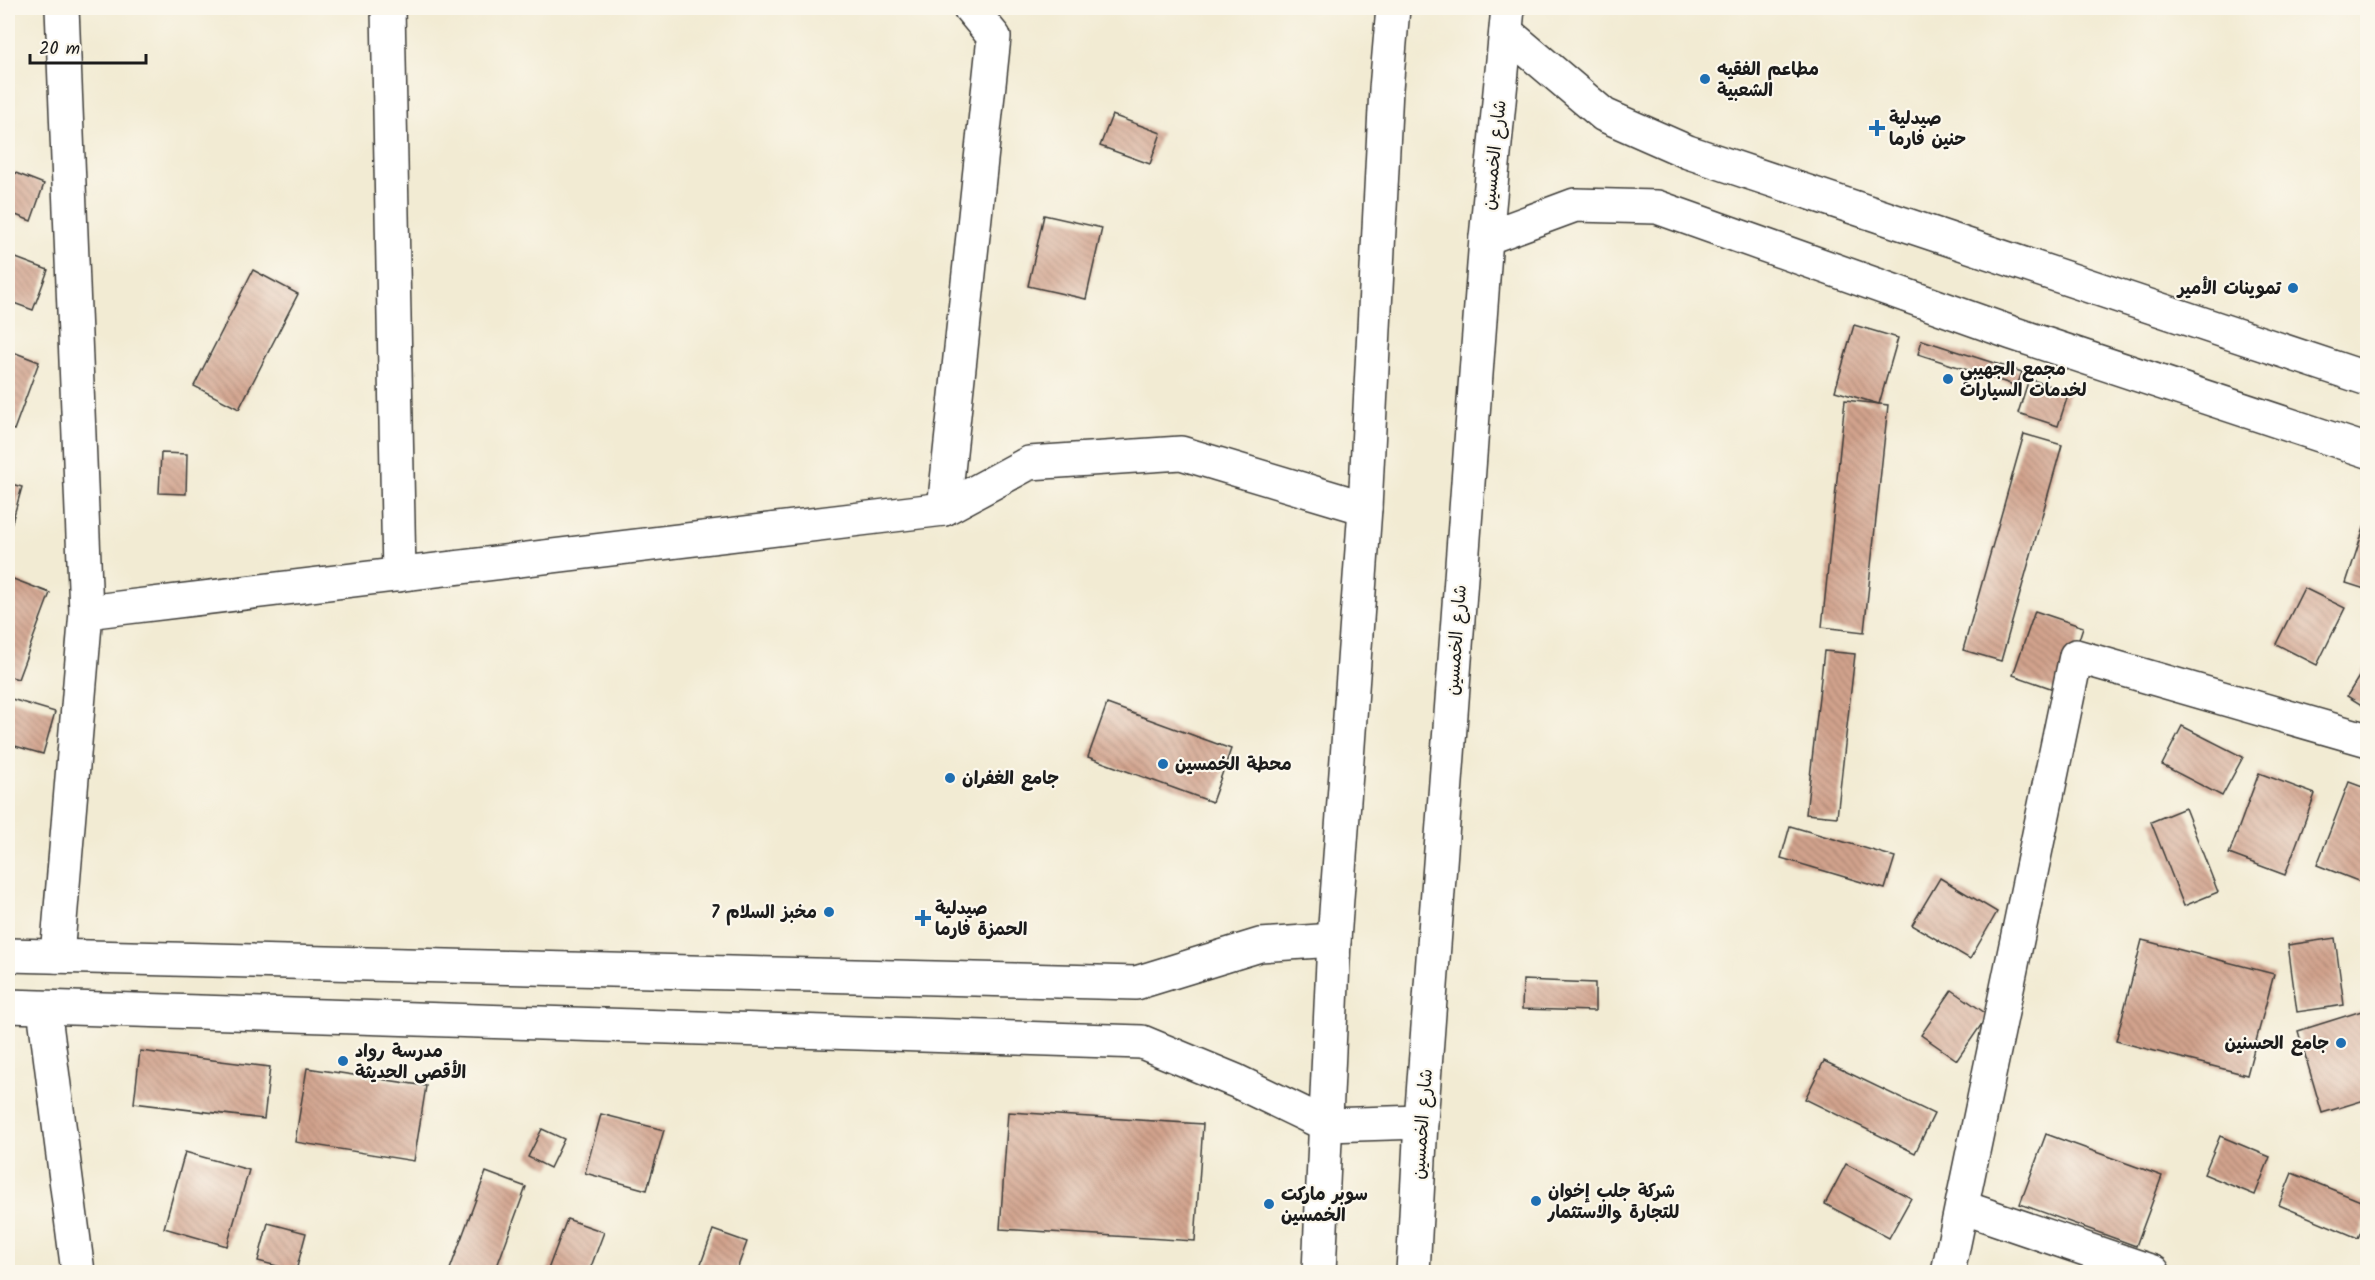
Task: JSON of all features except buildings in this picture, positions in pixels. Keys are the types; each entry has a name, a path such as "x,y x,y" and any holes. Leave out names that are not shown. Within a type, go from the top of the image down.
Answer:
{"street":[{"path":"57,956 86,612 63,8"},
{"path":"388,8 399,575"},
{"path":"944,509 993,36 970,8"},
{"path":"1319,1272 1335,940 1365,508 1386,89 1393,8"},
{"path":"1507,20 1604,115 1688,152 2367,379"},
{"name":"شارع الخمسين","path":"1413,1272 1421,1122 1486,238 1507,20"},
{"path":"1486,238 1575,205 1657,207 2012,333 2367,450"},
{"path":"86,612 944,509 1029,463 1181,453 1365,508"},
{"path":"1948,1272 2076,656 2367,740"},
{"path":"8,955 1136,983 1260,945 1335,940"},
{"path":"8,1006 1142,1042 1236,1081 1327,1125 1421,1122"},
{"path":"44,1008 78,1272"},
{"path":"1962,1207 2153,1272"}],"place":[{"name":"مطاعم الفقيه الشعبية","path":"1705,79"},
{"name":"صيدلية حنين فارما","path":"1877,128"},
{"name":"تموينات الأمير","path":"2293,288"},
{"name":"مجمع الجهيبي لخدمات السيارات","path":"1948,379"},
{"name":"محطة الخمسين","path":"1163,764"},
{"name":"جامع الغفران","path":"950,778"},
{"name":"مخبز السلام 7","path":"829,912"},
{"name":"صيدلية الحمزة فارما","path":"923,918"},
{"name":"جامع الحسنين","path":"2341,1043"},
{"name":"مدرسة رواد الأقصى الحديثة","path":"343,1061"},
{"name":"شركة جلب إخوان للتجارة والاستثمار","path":"1536,1201"},
{"name":"سوبر ماركت الخمسين","path":"1269,1204"}]}
